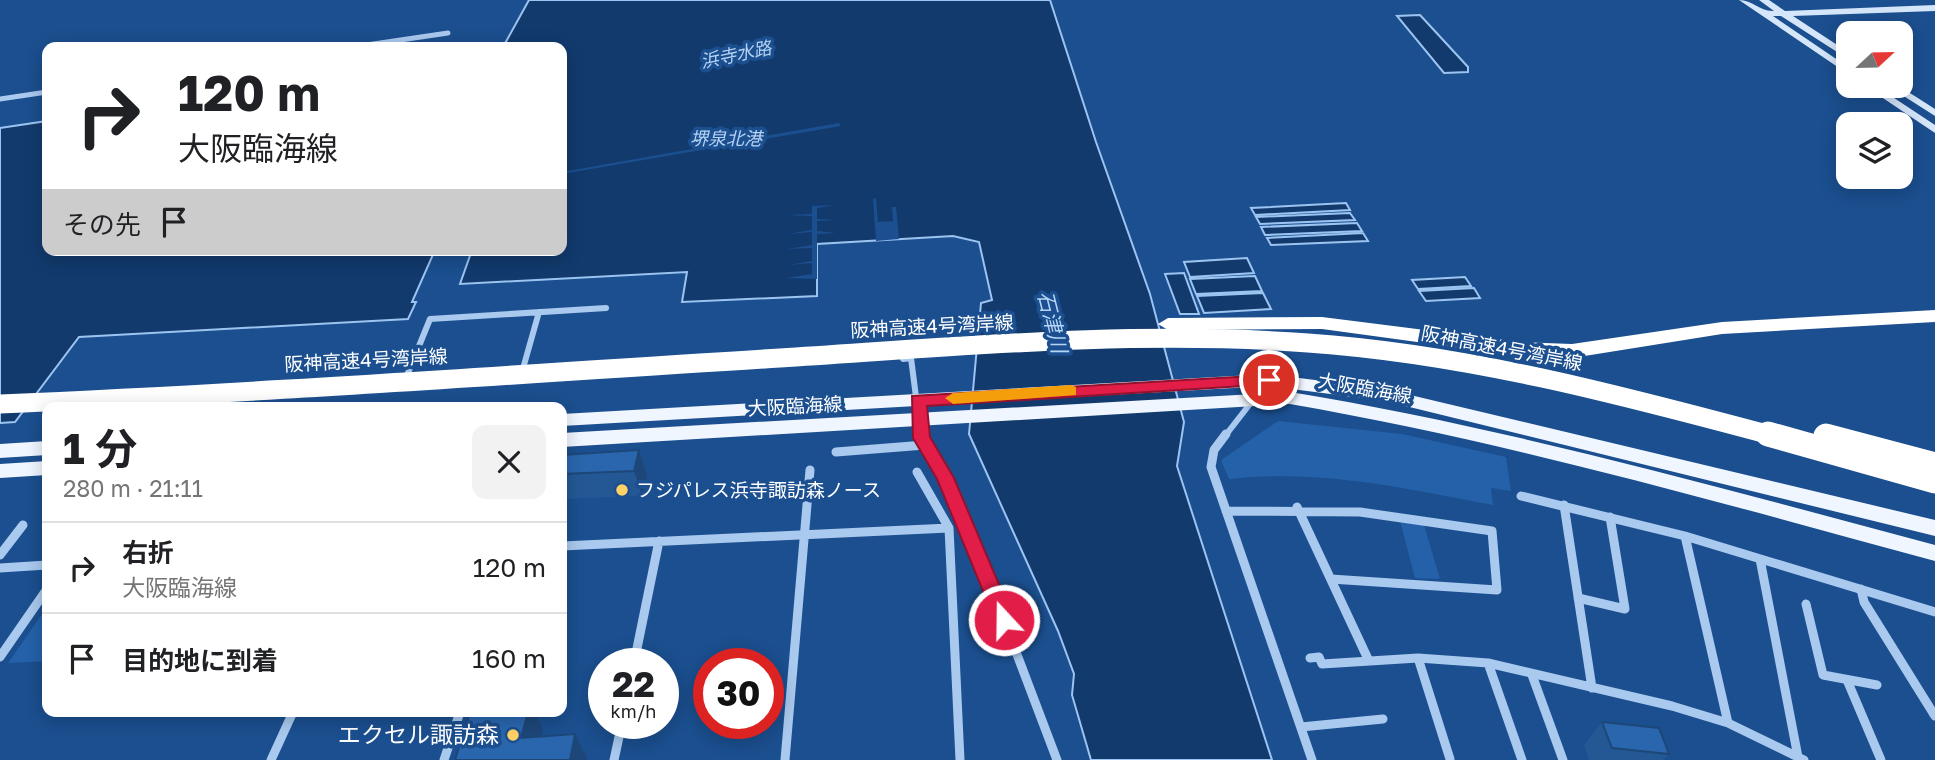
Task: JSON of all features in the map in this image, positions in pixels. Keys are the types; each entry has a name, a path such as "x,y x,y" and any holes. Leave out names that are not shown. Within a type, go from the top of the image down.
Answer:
{"highway":[{"path":"1168,324 1322,323 1409,332 1520,349 1572,351 1722,328 1935,316"},
{"name":"阪神高速4号湾岸線","path":"0,389 1003,330 1168,324 1308,329 1461,348 1627,383 1935,465"},
{"name":"阪神高速4号湾岸線","path":"0,404 1076,340 1238,338 1385,350 1546,378 1935,482"}],"main road":[{"name":"大阪臨海線","path":"567,420 1269,380 1385,395 1935,528"},
{"name":"大阪臨海線","path":"567,440 920,422 1201,401 1290,398 1381,412 1531,447 1935,553"},
{"path":"0,451 42,448"},
{"path":"0,471 42,468"}],"street":[{"path":"1744,0 1836,63"},
{"path":"1763,0 1836,48"},
{"path":"1765,14 1935,9"},
{"path":"387,42 448,33"},
{"path":"0,99 42,93"},
{"path":"1888,98 1935,130"},
{"path":"1912,98 1935,113"},
{"path":"606,308 430,319 402,389 911,358 925,445 946,478 977,549 1057,760"},
{"path":"519,382 539,312"},
{"path":"1253,399 1214,450 1211,467 1312,760"},
{"path":"836,452 925,445"},
{"path":"785,760 810,470"},
{"path":"917,472 949,528 960,760"},
{"path":"1521,496 1685,536 1935,612"},
{"path":"1564,505 1591,688"},
{"path":"1226,511 1297,507 1404,514 1492,531 1497,590 1331,579"},
{"path":"1297,507 1368,659"},
{"path":"1578,598 1625,609 1610,517"},
{"path":"0,555 23,525"},
{"path":"567,546 949,528"},
{"path":"1685,536 1728,723"},
{"path":"637,648 659,541"},
{"path":"1760,559 1801,759"},
{"path":"0,568 42,565"},
{"path":"1861,589 1864,602 1935,716"},
{"path":"0,657 42,596"},
{"path":"1806,604 1823,675 1877,685"},
{"path":"1310,658 1319,657 1322,664 1418,657 1488,663 1532,676 1672,706 1728,723 1801,759"},
{"path":"1418,657 1450,759"},
{"path":"1488,663 1522,760"},
{"path":"1532,676 1563,760"},
{"path":"1847,680 1881,760"},
{"path":"271,760 291,717"},
{"path":"444,760 458,717"},
{"path":"1301,727 1383,719"},
{"path":"614,760 619,739"}],"shaded area":[{"path":"1278,421 1402,434 1506,457 1511,491 1491,488 1493,505 1329,478 1297,476 1229,479 1221,460"},
{"path":"1400,521 1424,525 1440,579 1415,578"},
{"path":"42,614 42,661 8,663"}],"water":[{"name":"堺泉北港","path":"529,0 1050,0 1096,142 1150,294 1184,422 1177,466 1272,760 1091,760 1072,695 1074,674 1058,631 969,434 981,303 992,300 979,242 953,236 817,244 817,296 682,302 687,272 460,284 470,256 567,256 567,42 506,42"},
{"path":"1420,15 1468,67 1468,72 1444,73 1397,16"},
{"path":"42,122 42,256 432,256 412,302 416,302 408,319 79,337 15,422 0,423 0,128"},
{"path":"1346,203 1350,210 1255,215 1251,208"},
{"path":"1350,213 1355,220 1260,224 1256,217"},
{"path":"1357,223 1362,231 1265,235 1261,227"},
{"path":"1363,233 1368,241 1271,245 1267,238"},
{"path":"1247,258 1254,273 1190,277 1184,262"},
{"path":"1184,273 1199,314 1180,314 1165,274"},
{"path":"1255,276 1262,291 1196,294 1190,279"},
{"path":"1465,277 1471,286 1418,289 1412,280"},
{"path":"1474,288 1480,298 1426,301 1419,291"},
{"path":"1263,293 1271,309 1204,313 1197,296"}],"pier":[{"path":"839,123 841,126 567,173"},
{"path":"876,198 878,222 893,221 892,207 896,207 899,239 876,241 873,199"},
{"path":"835,205 817,208 817,219 836,220 817,221 817,231 836,233 817,234 817,279 787,278 812,274 812,263 788,265 812,261 812,248 787,249 812,245 812,232 787,234 812,230 812,216 786,215 812,214 812,206"}],"building":[{"path":"639,450 634,471 567,474 567,455"},
{"path":"468,717 527,717 521,738 575,734 570,760 455,760"},
{"path":"1602,722 1659,728 1669,754 1612,748"}],"slow traffic":[{"path":"953,398 1071,391"}],"place":[{"name":"フジパレス浜寺諏訪森ノース","path":"622,490"},
{"name":"エクセル諏訪森","path":"513,735"}],"route":[{"path":"1004,620 946,478 921,438 918,400 1269,380"}],"water label":[{"name":"浜寺水路","path":"736,55"},
{"name":"石津川","path":"1052,322"}]}
